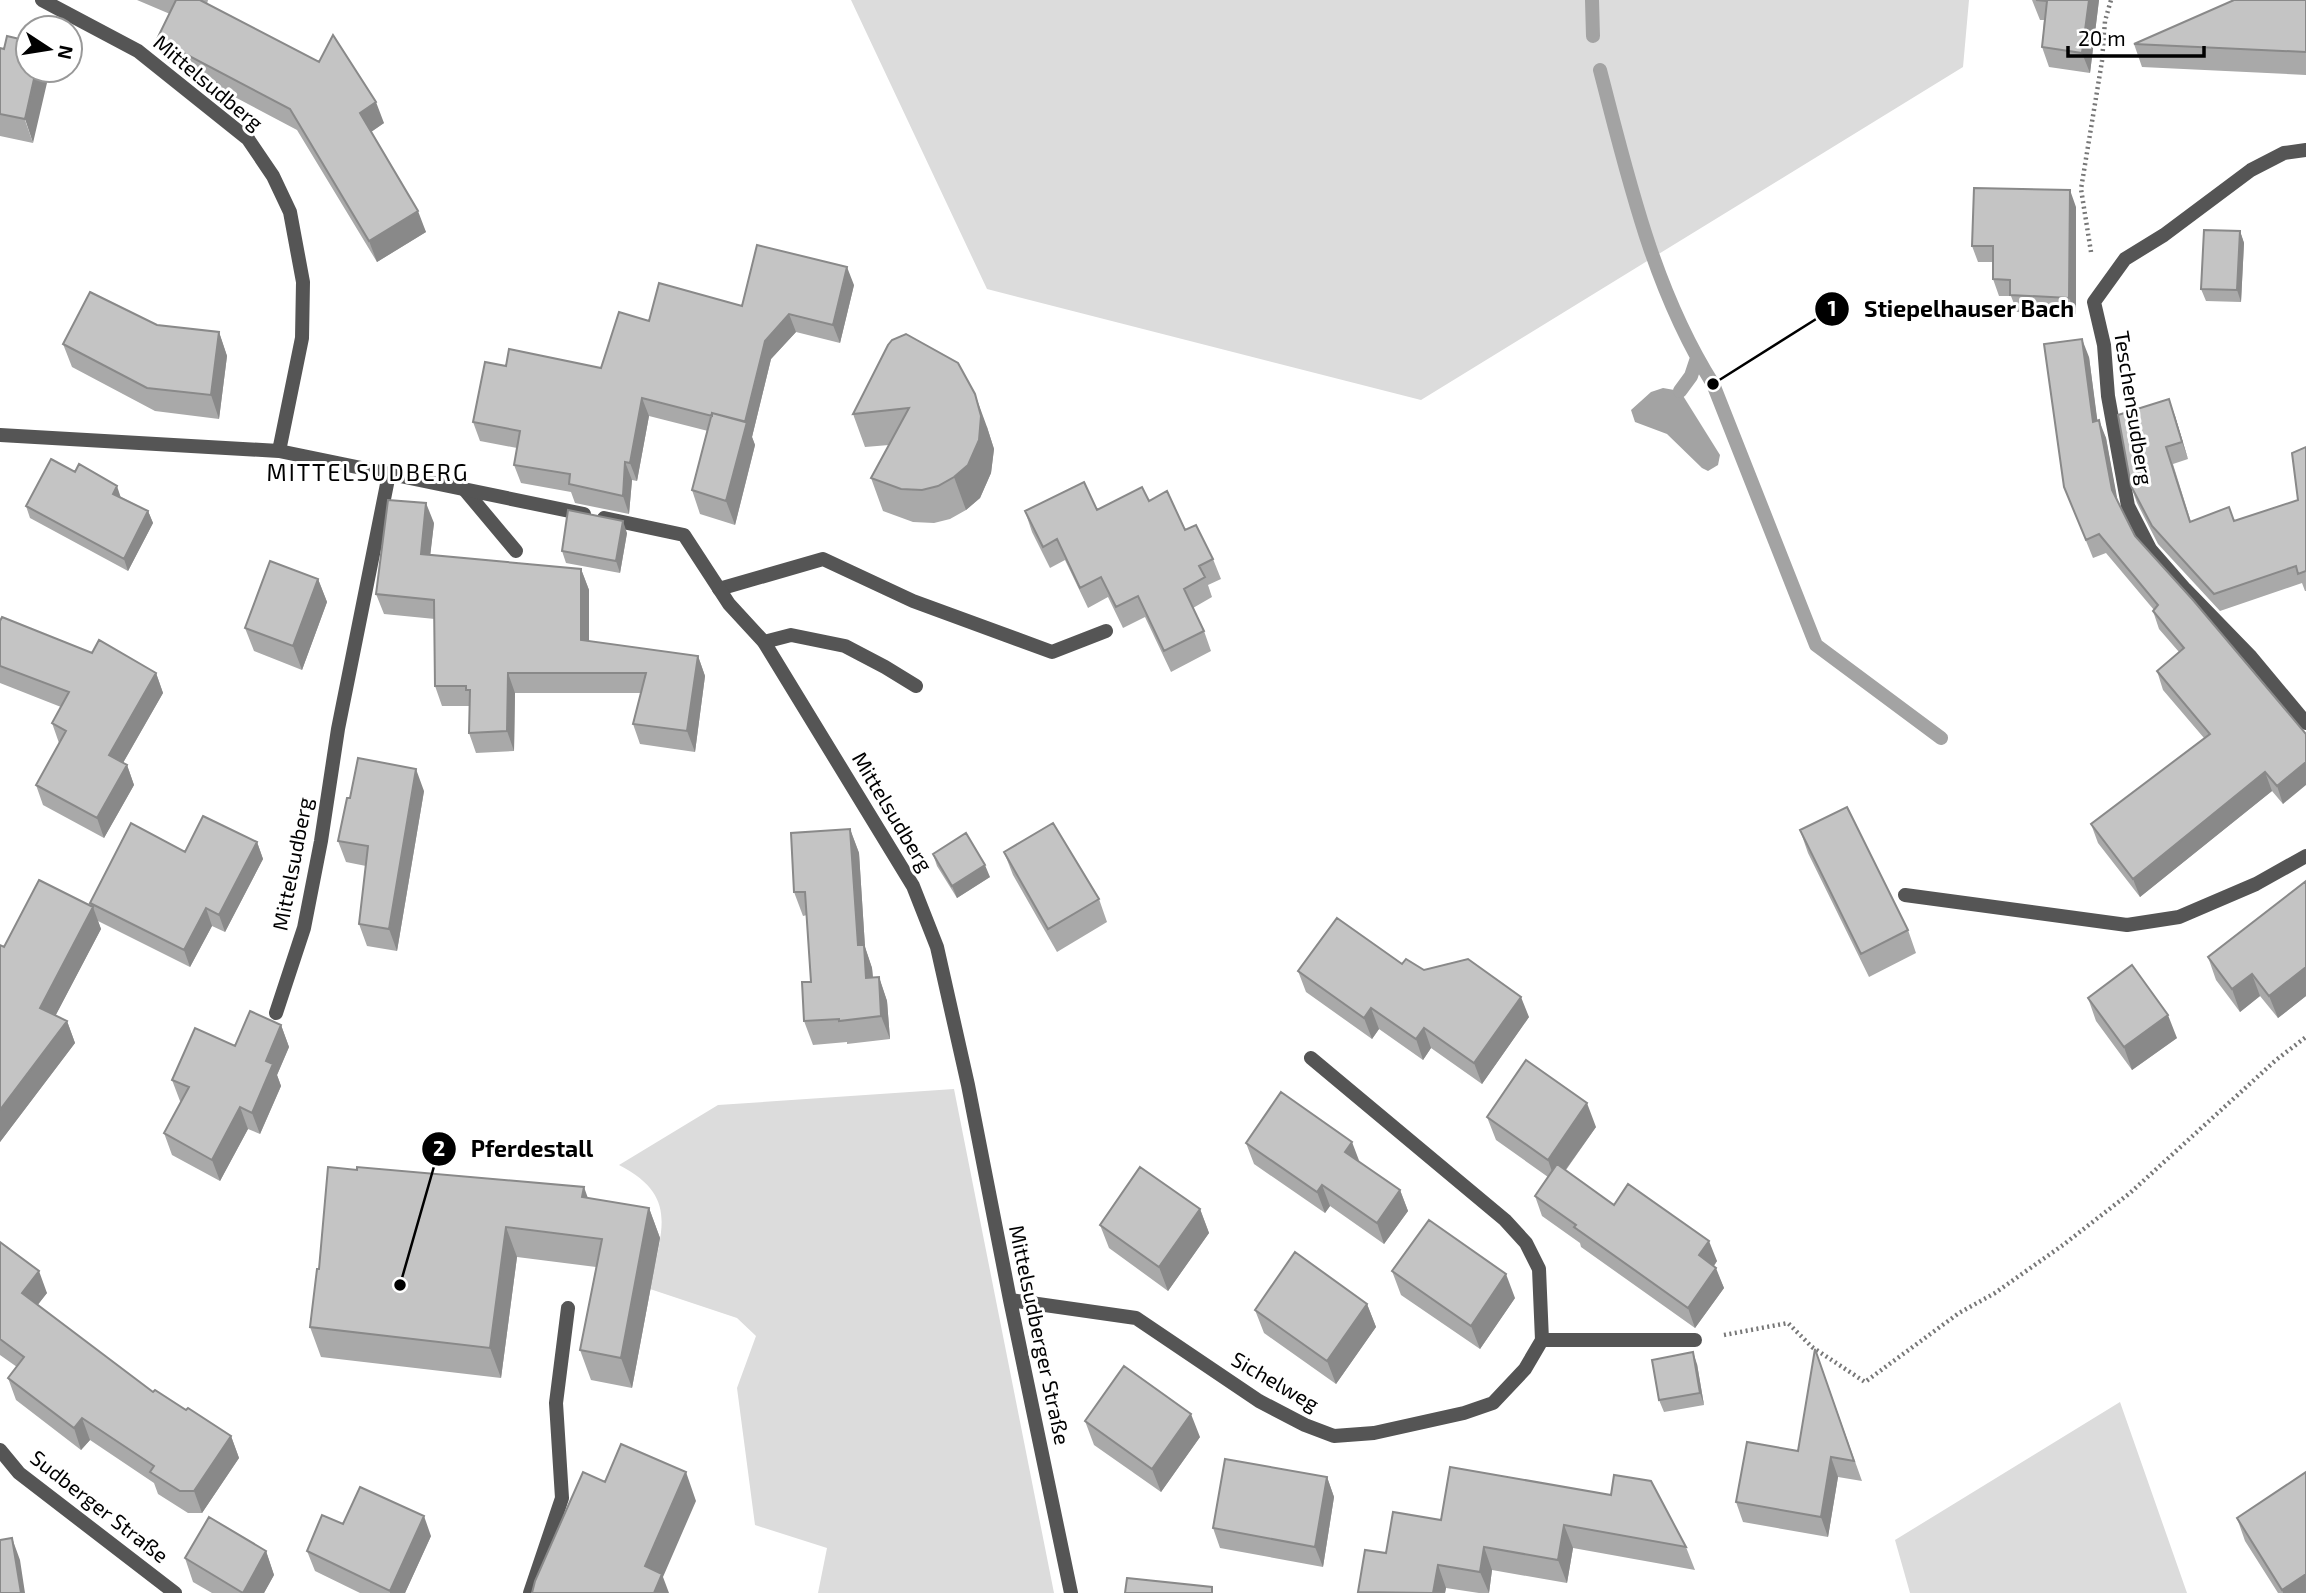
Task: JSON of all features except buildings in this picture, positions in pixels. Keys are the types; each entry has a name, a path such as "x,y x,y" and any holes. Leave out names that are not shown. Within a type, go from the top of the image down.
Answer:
{"street":[{"name":"Mittelsudberg","path":"42,0 138,51 248,139 273,176 290,212 303,282 302,338 279,451"},
{"path":"2094,302 2125,259 2164,235 2251,170 2284,153 2306,150"},
{"name":"Teschensudberg","path":"2094,302 2104,345 2108,396 2128,506 2150,549 2251,657 2306,723"},
{"name":"Mittelsudberg","path":"0,435 279,451 684,535 729,604 764,642 913,886 937,947 968,1085"},
{"name":"Mittelsudberg","path":"276,1013 304,928 341,716 389,474"},
{"path":"464,489 516,551"},
{"path":"719,589 823,559 913,601 1052,652 1106,631"},
{"path":"764,642 791,635 845,646 916,687"},
{"path":"1905,895 2127,925 2179,918 2256,884 2306,856"},
{"path":"1311,1058 1505,1220 1526,1243 1539,1269 1542,1340 1695,1340"},
{"name":"Mittelsudberger Straße","path":"968,1085 1071,1593"},
{"name":"Sichelweg","path":"1010,1300 1136,1318 1259,1401 1305,1425 1334,1436 1374,1433 1464,1413 1493,1403 1525,1369 1542,1340"},
{"path":"530,1593 562,1498 556,1403 568,1308"},
{"name":"Sudberger Straße","path":"0,1450 19,1473 175,1593"}],"path":[{"path":"2094,302 2092,255 2081,189 2102,61 2105,20 2111,0"},
{"path":"1695,1340 1788,1323 1812,1347 1865,1382 1959,1313 1995,1293 2063,1245 2130,1193 2276,1060 2306,1037"}],"shaded area":[{"path":"851,0 1969,0 1963,67 1421,400 987,289"},
{"path":"1663,388 1680,391 1720,455 1718,465 1708,471 1702,468 1667,434 1635,422 1631,410 1651,392"},
{"path":"954,1089 1054,1593 818,1593 827,1548 755,1525 737,1388 756,1336 737,1318 650,1289 661,1233 659,1203 639,1177 619,1165 718,1105"},
{"path":"2120,1402 2187,1593 1910,1593 1895,1540"}],"waterway":[{"path":"1592,0 1593,36"},
{"path":"1600,70 1632,191 1658,271 1692,348 1713,384 1816,645 1941,738"},
{"path":"1680,391 1691,376 1697,358"}],"place":[{"name":"Stiepelhauser Bach","path":"1713,384"},
{"name":"Pferdestall","path":"400,1285"}],"district":[{"name":"MITTELSUDBERG","path":"368,473"}]}
